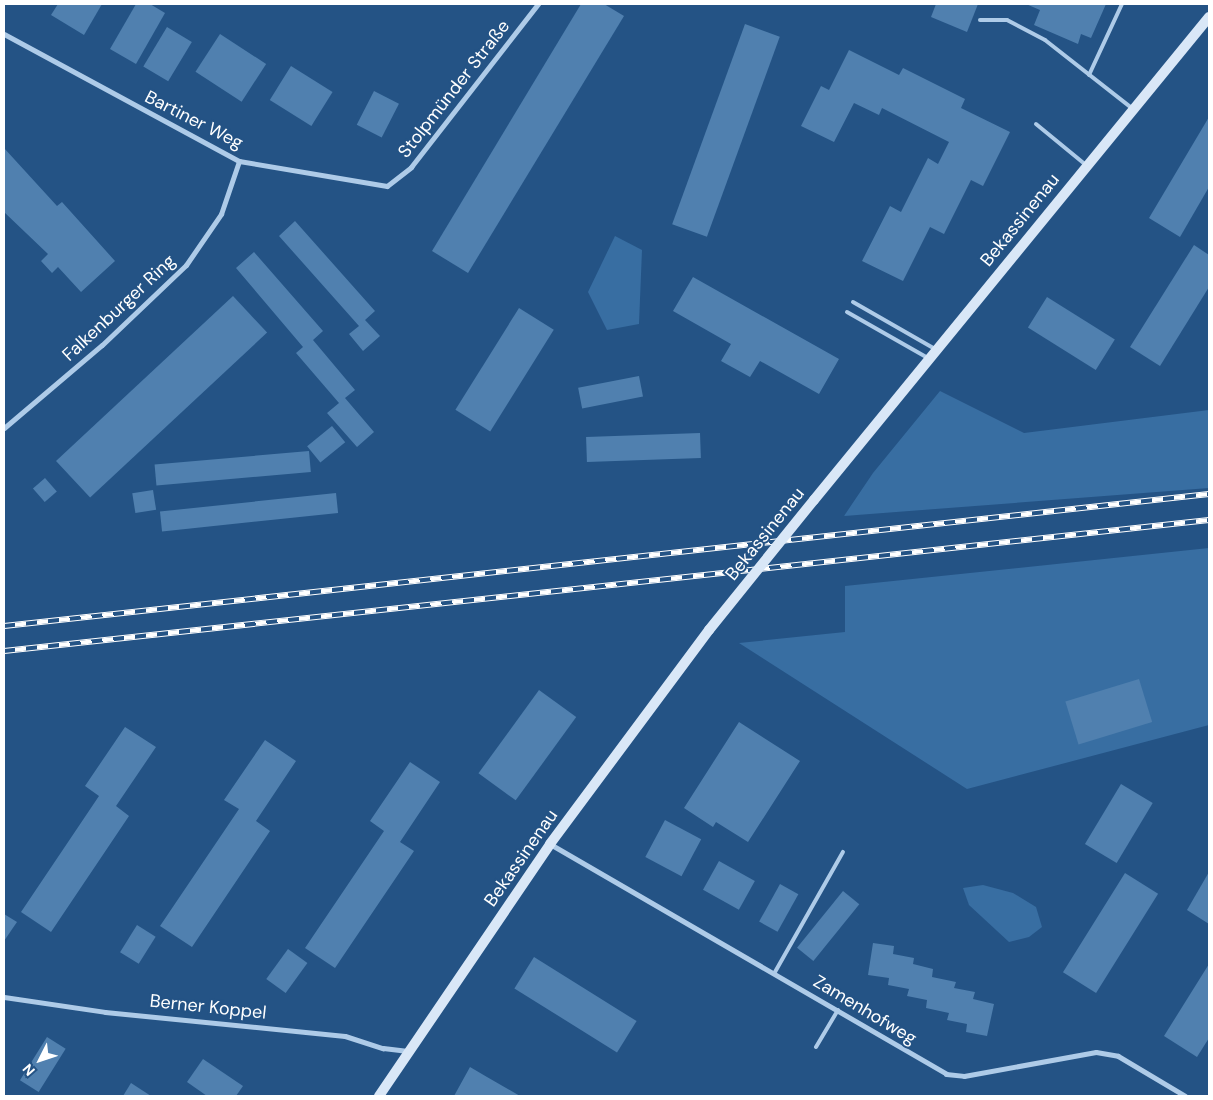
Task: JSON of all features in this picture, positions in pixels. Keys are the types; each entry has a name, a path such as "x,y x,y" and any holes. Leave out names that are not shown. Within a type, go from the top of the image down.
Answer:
{"street":[{"name":"Stolpmünder Straße","path":"387,186 411,167 538,4"},
{"name":"Bekassinenau","path":"379,1096 550,844 709,630 935,349 1209,17"},
{"name":"Bartiner Weg","path":"4,34 240,161 387,186"},
{"name":"Falkenburger Ring","path":"4,428 102,345 186,265 221,214 240,161"},
{"name":"Zamenhofweg","path":"550,844 775,972 946,1074 964,1076 1096,1052 1118,1056 1186,1096"},
{"name":"Berner Koppel","path":"4,997 105,1012 345,1036 383,1048 408,1051"}],"lane":[{"path":"1089,75 1122,4"},
{"path":"980,20 1007,20 1045,40 1132,109"},
{"path":"1036,124 1086,165"},
{"path":"853,302 935,349"},
{"path":"847,312 928,358"},
{"path":"775,972 843,852"},
{"path":"816,1047 838,1010"}],"shaded area":[{"path":"615,236 642,250 639,324 607,330 588,292"},
{"path":"940,391 1024,433 1209,410 1209,488 844,516 873,473"},
{"path":"1209,548 1209,725 967,789 739,643 845,632 845,586"},
{"path":"983,885 1013,893 1036,907 1042,927 1029,937 1009,942 969,905 963,888"}],"building":[{"path":"58,4 102,4 84,35 51,15"},
{"path":"136,4 150,4 165,13 136,64 110,49"},
{"path":"581,4 604,4 624,16 468,273 432,251"},
{"path":"936,4 978,4 967,32 931,17"},
{"path":"1026,4 1106,4 1091,38 1081,34 1078,44 1034,25 1040,10"},
{"path":"745,24 780,37 707,237 672,224"},
{"path":"167,27 192,42 168,81 143,66"},
{"path":"220,34 266,64 242,102 195,72"},
{"path":"849,50 899,75 903,68 965,99 961,108 1010,132 983,186 971,180 944,234 930,227 903,281 862,261 890,206 901,212 928,158 938,164 949,142 882,108 879,115 854,103 834,142 801,126 821,86 829,90"},
{"path":"291,66 333,92 311,126 270,100"},
{"path":"374,91 399,104 382,138 357,125"},
{"path":"1209,117 1209,187 1180,237 1149,218"},
{"path":"4,148 57,206 62,202 115,261 81,292 58,267 52,273 41,261 48,254 4,212"},
{"path":"295,221 375,311 365,320 380,336 363,351 349,334 359,326 279,236"},
{"path":"1194,245 1209,255 1209,287 1160,366 1130,347"},
{"path":"254,252 323,331 313,340 355,390 345,398 374,432 357,447 327,413 339,403 296,353 303,347 236,268"},
{"path":"693,277 839,359 819,394 760,361 750,377 721,361 731,344 673,311"},
{"path":"233,296 267,333 90,498 56,461"},
{"path":"1047,297 1115,339 1096,370 1028,328"},
{"path":"519,308 554,330 490,431 455,410"},
{"path":"639,376 643,397 582,408 578,388"},
{"path":"332,426 345,442 320,462 307,446"},
{"path":"700,433 701,458 587,462 586,437"},
{"path":"309,451 311,472 156,485 155,465"},
{"path":"45,478 57,492 45,502 33,488"},
{"path":"153,490 156,510 135,513 132,493"},
{"path":"336,493 338,513 162,531 160,512"},
{"path":"1139,679 1152,722 1079,745 1065,702"},
{"path":"539,690 576,717 516,800 478,773"},
{"path":"739,722 800,761 748,842 716,822 713,827 684,808"},
{"path":"125,727 156,747 116,806 129,816 51,932 21,912 99,796 85,786"},
{"path":"265,740 296,761 256,821 270,831 192,947 160,926 239,809 224,800"},
{"path":"410,762 440,782 400,842 414,851 335,968 305,948 384,831 370,821"},
{"path":"1121,784 1153,803 1117,863 1085,844"},
{"path":"665,820 701,839 681,876 645,857"},
{"path":"719,861 755,881 739,910 703,890"},
{"path":"1209,872 1209,924 1187,910"},
{"path":"1125,873 1158,894 1096,993 1063,972"},
{"path":"780,884 798,894 778,932 759,922"},
{"path":"843,891 859,904 813,961 797,948"},
{"path":"4,914 17,922 4,941"},
{"path":"137,925 156,937 139,964 120,952"},
{"path":"873,943 894,946 893,954 914,958 913,964 933,969 932,977 956,982 954,988 975,992 973,999 994,1004 987,1036 966,1032 967,1024 947,1020 949,1013 926,1008 927,1000 907,996 909,989 888,985 889,978 868,975"},
{"path":"288,949 307,963 286,993 266,979"},
{"path":"534,957 637,1021 617,1052 514,988"},
{"path":"1209,964 1209,1038 1197,1057 1164,1036"},
{"path":"47,1037 66,1049 39,1092 20,1080"},
{"path":"203,1059 243,1086 236,1096 207,1096 187,1082"},
{"path":"470,1067 487,1077 520,1096 454,1096"},
{"path":"131,1083 151,1096 123,1096"}],"railway":[{"path":"4,626 1209,494"},
{"path":"4,651 1209,520"}]}
